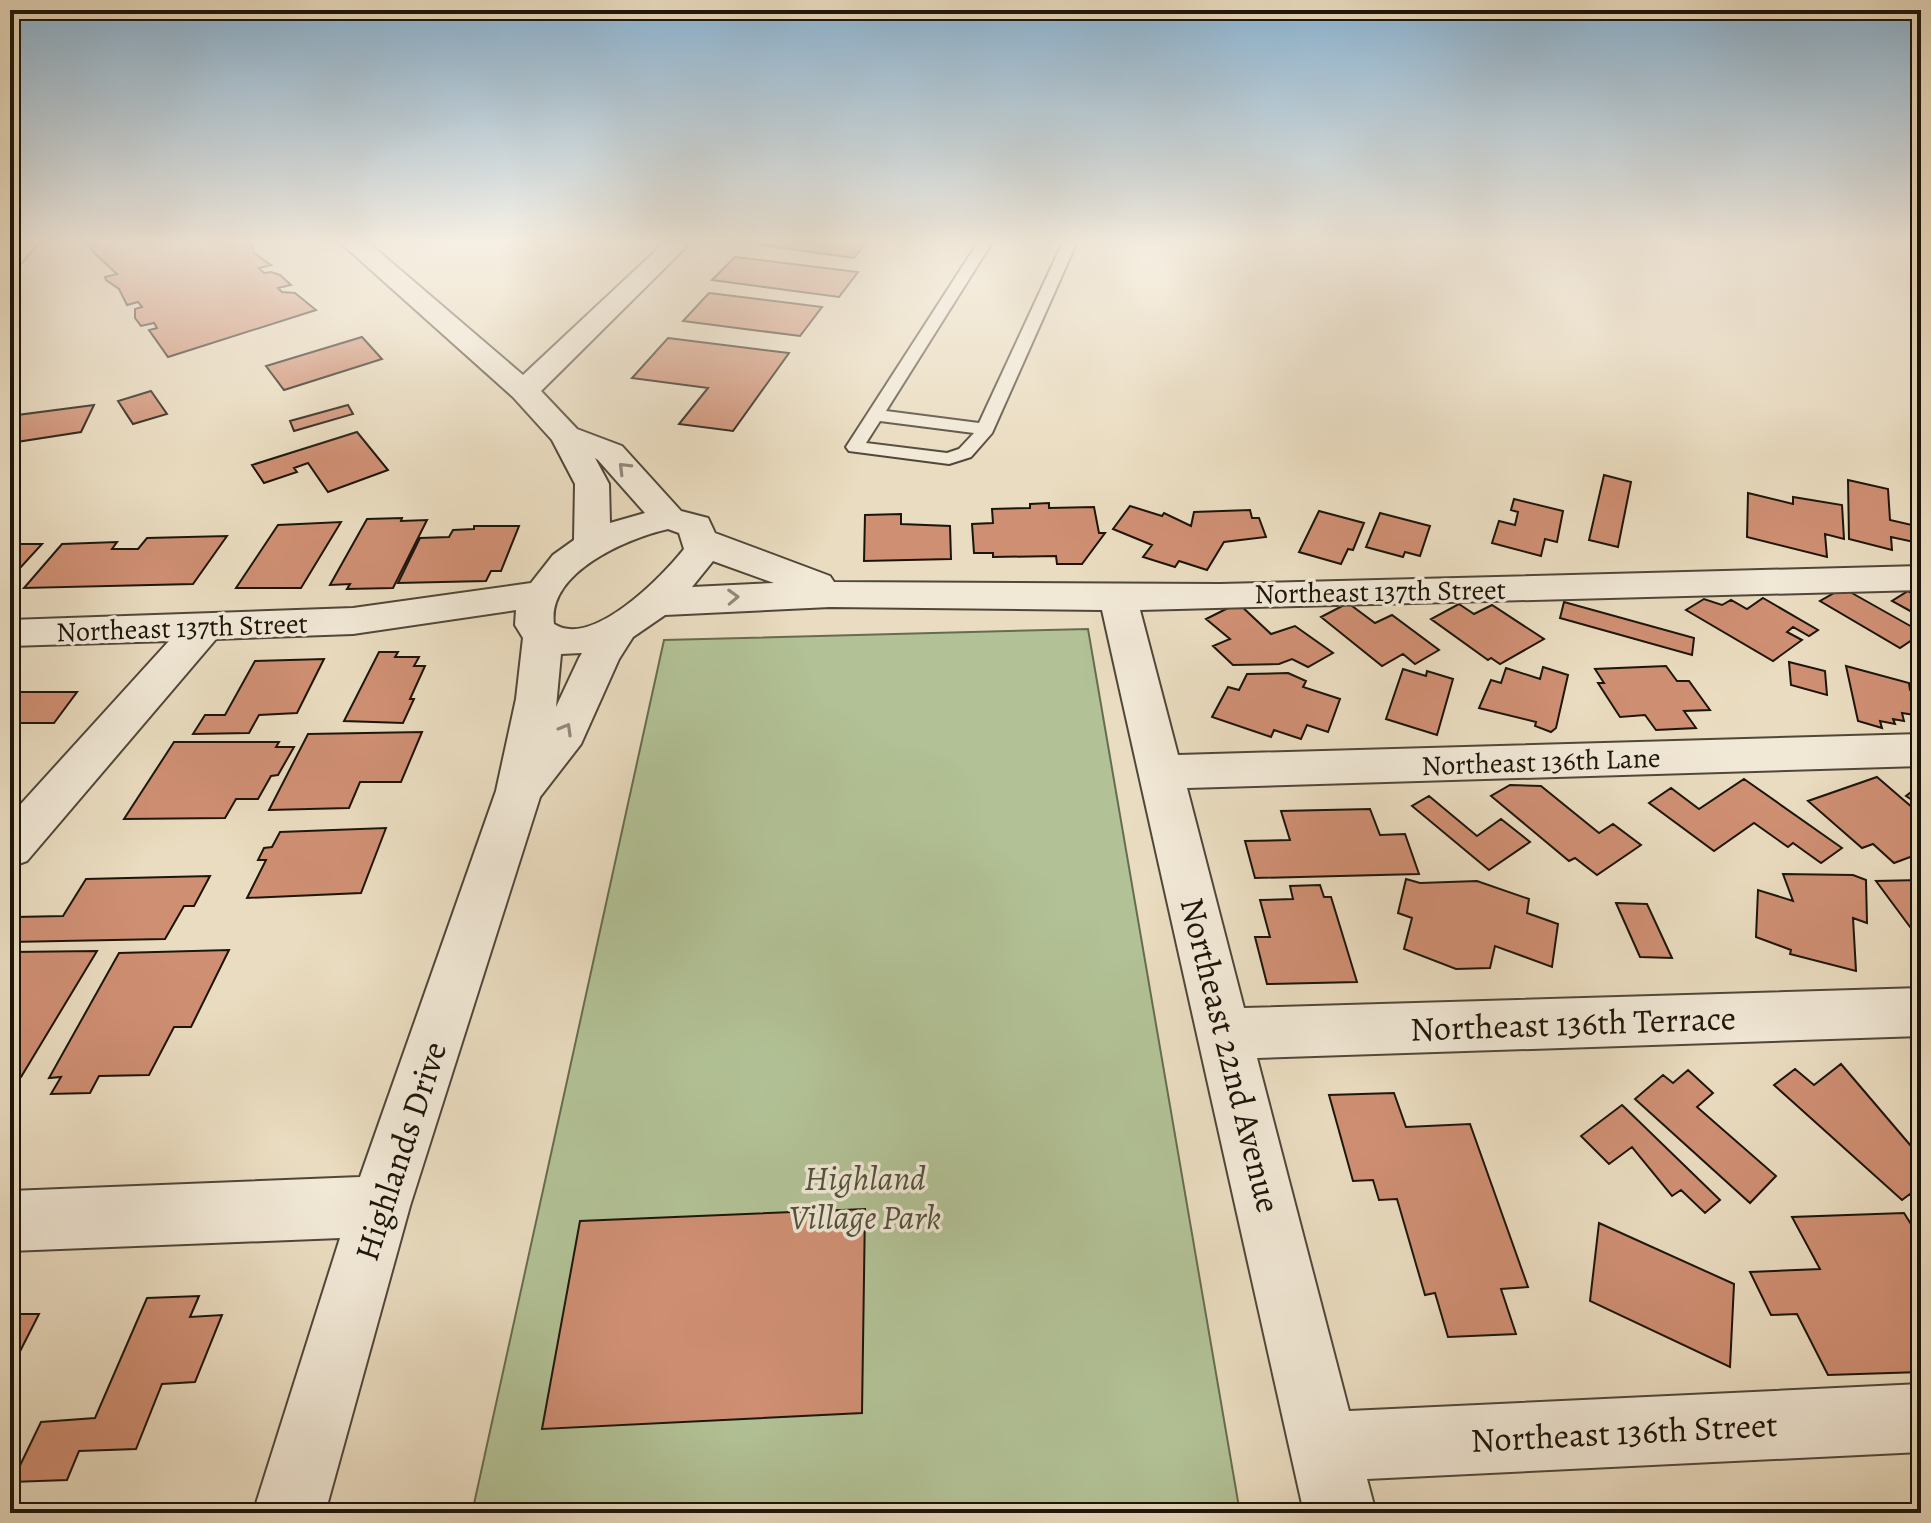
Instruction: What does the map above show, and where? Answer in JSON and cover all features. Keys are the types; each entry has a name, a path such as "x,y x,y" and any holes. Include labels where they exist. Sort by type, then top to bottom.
{"street":[{"path":"437,315 524,391 566,436 592,484 592,544"},
{"path":"524,391 603,315"},
{"path":"566,436 610,453 669,518"},
{"path":"540,619 576,553 629,526 669,518"},
{"name":"Northeast 137th Street","path":"669,518 695,526 700,540 724,552 838,593"},
{"path":"618,629 656,603 686,572 702,550 700,540"},
{"name":"Northeast 137th Street","path":"656,603 700,598 838,593 1118,598 1921,578"},
{"name":"Northeast 22nd Avenue","path":"1118,598 1340,1513"},
{"name":"Northeast 137th Street","path":"10,633 353,621 375,630 540,619 559,641 577,641 618,629"},
{"name":"Highlands Drive","path":"289,1513 380,1206 519,791 537,699 540,619"},
{"path":"10,848 204,627"},
{"name":"Highlands Drive","path":"519,791 566,733 599,658 618,629"},
{"name":"Northeast 136th Lane","path":"1161,772 1921,750"},
{"name":"Northeast 136th Terrace","path":"1226,1034 1921,1012"},
{"path":"10,1221 380,1206"},
{"name":"Northeast 136th Street","path":"1326,1447 1921,1418"}],"lane":[{"path":"939,315 855,447 949,459 965,453 985,429 1037,315"},
{"path":"875,415 985,429"}],"green space":[{"name":"Highland Village Park","path":"1088,629 1240,1513 472,1513 664,640"}],"building":[{"path":"135,315 300,315 168,357 149,330 157,328 154,323 141,326"},
{"path":"689,315 816,315 800,336 683,321"},
{"path":"362,337 382,359 284,390 266,366"},
{"path":"668,338 789,353 733,431 679,424 708,388 632,378"},
{"path":"151,391 167,414 133,424 118,401"},
{"path":"94,405 81,432 10,443 10,416"},
{"path":"348,405 353,414 294,431 290,421"},
{"path":"357,432 388,470 328,492 308,463 294,468 297,472 264,483 252,465"},
{"path":"1604,475 1631,482 1618,547 1589,540"},
{"path":"1848,480 1888,489 1890,520 1912,525 1914,542 1891,537 1892,550 1849,539"},
{"path":"1748,493 1793,504 1793,497 1842,505 1844,539 1825,534 1827,557 1747,537"},
{"path":"1514,499 1563,511 1557,542 1545,539 1541,556 1492,543 1499,521 1515,525 1518,512 1511,510"},
{"path":"1049,503 1049,508 1094,507 1099,533 1105,533 1082,564 1057,564 1056,556 993,557 993,553 974,553 972,524 993,523 992,509 1030,508 1030,504"},
{"path":"1130,506 1162,516 1164,513 1191,526 1194,512 1250,510 1252,518 1259,518 1266,537 1224,542 1207,570 1179,561 1175,567 1143,557 1152,545 1113,529"},
{"path":"1319,511 1364,523 1353,550 1348,549 1341,564 1299,552"},
{"path":"1380,513 1430,526 1420,556 1405,552 1403,557 1366,547"},
{"path":"901,514 901,524 950,526 951,559 864,561 865,515"},
{"path":"402,518 401,521 427,520 393,588 347,589 350,584 330,585 367,519"},
{"path":"341,522 301,588 236,588 278,525"},
{"path":"474,526 519,526 501,571 491,571 486,581 398,583 420,538 449,537 453,530 474,529"},
{"path":"227,536 193,584 24,588 62,544 117,542 112,549 138,549 147,538"},
{"path":"10,544 42,544 10,579"},
{"path":"1843,588 1921,632 1921,646 1912,640 1900,648 1820,601"},
{"path":"1908,591 1921,598 1921,617 1892,601"},
{"path":"1763,598 1818,630 1809,636 1793,627 1787,632 1802,640 1773,661 1686,610 1704,599 1722,605 1731,600 1747,609"},
{"path":"1564,602 1694,638 1692,655 1560,618"},
{"path":"1238,603 1271,634 1295,626 1333,653 1308,667 1292,659 1279,664 1233,665 1213,646 1230,639 1206,619"},
{"path":"1348,603 1375,623 1392,615 1439,650 1415,664 1403,654 1382,666 1321,617"},
{"path":"1459,604 1474,614 1492,605 1544,639 1500,664 1491,658 1488,660 1431,619"},
{"path":"379,652 398,652 395,657 419,657 414,666 425,666 403,723 344,721"},
{"path":"324,659 297,713 259,715 249,733 193,734 205,715 225,715 255,661"},
{"path":"1789,662 1825,671 1827,695 1791,685"},
{"path":"1666,666 1677,681 1689,681 1710,710 1684,711 1696,728 1656,730 1645,715 1620,717 1598,683 1604,683 1595,669"},
{"path":"1846,666 1909,683 1910,690 1921,692 1921,716 1902,713 1904,721 1893,719 1895,724 1880,721 1882,728 1858,721"},
{"path":"1543,667 1568,675 1556,728 1551,732 1535,726 1536,722 1479,708 1491,680 1501,683 1506,668 1540,679"},
{"path":"1403,669 1426,676 1427,671 1453,679 1437,735 1386,719"},
{"path":"1288,673 1306,681 1303,687 1340,699 1328,732 1307,725 1301,739 1274,730 1271,737 1212,717 1228,687 1239,690 1247,674"},
{"path":"10,692 77,692 54,723 10,723"},
{"path":"422,732 401,782 360,782 349,808 269,810 308,734"},
{"path":"174,742 279,742 276,747 294,747 278,775 271,776 258,799 236,799 225,818 124,819"},
{"path":"1877,777 1921,815 1921,853 1894,863 1873,844 1862,848 1808,801"},
{"path":"1744,779 1842,848 1821,863 1793,843 1788,847 1754,823 1714,851 1649,803 1671,788 1699,809"},
{"path":"1510,785 1541,786 1599,833 1613,824 1641,845 1597,875 1575,858 1569,861 1491,796"},
{"path":"1921,786 1921,806 1906,796"},
{"path":"1429,796 1477,836 1501,819 1530,842 1489,870 1412,806"},
{"path":"1370,809 1380,835 1405,834 1419,874 1255,878 1245,841 1290,840 1281,811"},
{"path":"386,828 361,893 247,898 266,860 258,860 264,848 272,847 280,832"},
{"path":"1783,874 1853,875 1866,880 1867,923 1853,918 1856,971 1790,954 1791,950 1756,937 1758,890 1793,901"},
{"path":"210,876 194,906 184,906 165,939 10,942 10,925 15,917 63,916 86,879"},
{"path":"1406,879 1420,883 1477,881 1529,899 1527,913 1558,924 1552,967 1495,946 1490,968 1456,969 1404,949 1412,918 1398,913"},
{"path":"1921,880 1921,939 1919,939 1876,881"},
{"path":"1320,885 1324,897 1331,897 1357,982 1267,984 1255,937 1270,937 1260,900 1293,899 1290,886"},
{"path":"1616,903 1647,904 1672,958 1640,957"},
{"path":"229,950 191,1027 174,1027 149,1075 99,1076 90,1093 51,1094 61,1077 49,1078 119,953"},
{"path":"97,951 21,1077 10,1078 10,952"},
{"path":"1841,1064 1911,1146 1921,1138 1921,1203 1910,1194 1902,1200 1774,1085 1795,1069 1814,1085"},
{"path":"1688,1070 1713,1093 1697,1107 1776,1176 1750,1203 1635,1099 1663,1075 1673,1083"},
{"path":"1394,1093 1406,1127 1470,1124 1528,1287 1501,1289 1516,1334 1448,1337 1435,1293 1425,1295 1397,1199 1379,1200 1373,1180 1353,1181 1329,1095"},
{"path":"1622,1105 1720,1200 1705,1213 1681,1190 1672,1196 1632,1147 1609,1164 1581,1136"},
{"path":"865,1209 862,1413 542,1429 580,1221"},
{"path":"1904,1213 1921,1240 1921,1372 1828,1375 1797,1314 1771,1315 1750,1272 1820,1269 1792,1217"},
{"path":"1599,1223 1734,1284 1730,1367 1590,1301"},
{"path":"199,1296 190,1317 222,1315 195,1382 162,1384 136,1449 79,1451 67,1480 12,1482 41,1422 95,1418 147,1298"},
{"path":"10,1314 39,1314 10,1371"}]}
